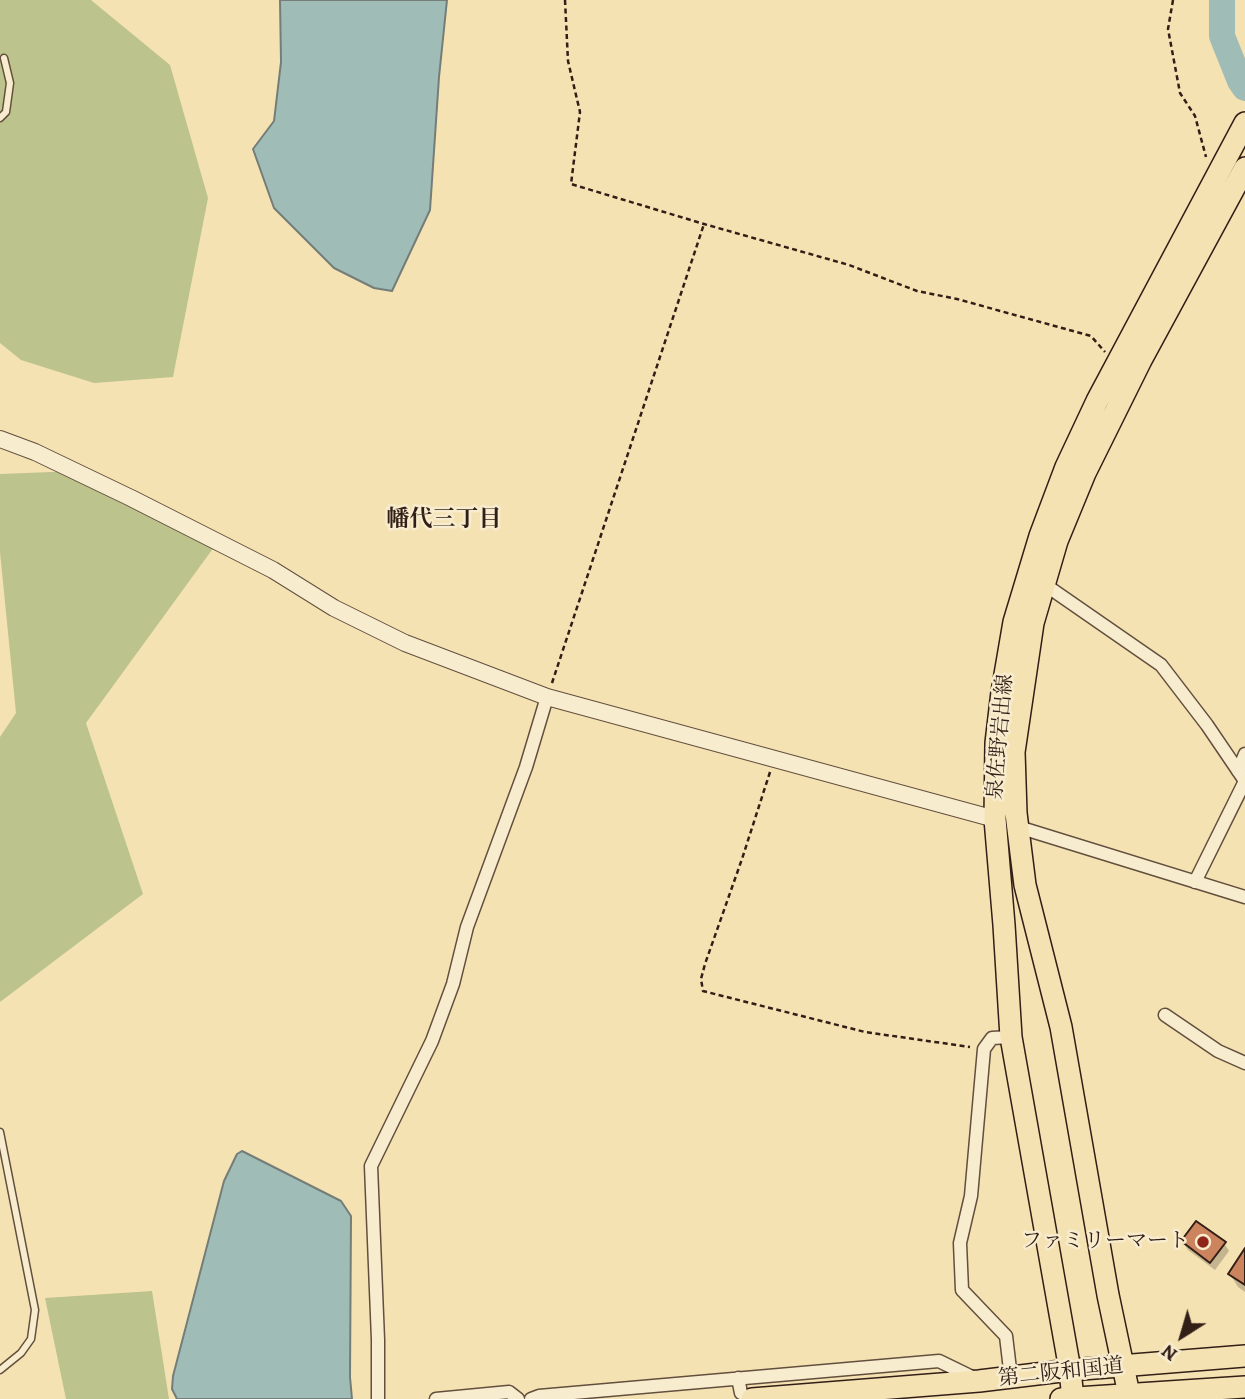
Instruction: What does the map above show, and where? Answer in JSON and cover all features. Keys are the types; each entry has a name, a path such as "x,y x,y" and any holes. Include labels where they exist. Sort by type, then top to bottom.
{"main road":[{"name":"泉佐野岩出線","path":"1130,1396 1108,1295 1061,1027 1025,885 1018,827 1014,752 1033,623 1057,541 1085,473 1231,172 1245,123"},
{"name":"泉佐野岩出線","path":"1069,1399 1070,1370 1011,1037 995,819 996,743 1014,622 1040,536 1066,467 1116,365 1231,172"},
{"name":"第二阪和国道","path":"747,1396 979,1381 1242,1354"},
{"name":"第二阪和国道","path":"1069,1399 1242,1389"}],"street":[{"path":"0,439 35,452 131,498 273,570 334,608 405,643 547,697 995,819 1245,897"},
{"path":"1044,584 1161,665 1245,781 1195,882"},
{"path":"378,1399 371,1166 432,1041 453,984 467,927 526,767 547,697"},
{"path":"1238,771 1245,754"},
{"path":"1165,1015 1218,1051 1245,1063"},
{"path":"1011,1037 992,1038 984,1049 971,1196 960,1244 962,1290 1006,1336 1011,1378"},
{"path":"531,1399 539,1396 939,1361 979,1381"},
{"path":"738,1378 747,1396"},
{"path":"436,1399 509,1392 518,1399"}],"lane":[{"path":"0,118 6,112 10,83 4,58"},
{"path":"0,1132 35,1310 31,1339 21,1353 0,1370"}],"path":[{"path":"565,0 568,61 580,111 571,184 849,265 917,291 957,299 1091,336 1116,365"},
{"path":"1173,0 1168,29 1180,93 1195,116 1202,146 1231,172"},
{"path":"547,697 704,224"},
{"path":"774,759 705,964 701,979 703,992 865,1032 984,1049"}],"green space":[{"path":"0,0 91,0 170,65 208,198 173,377 94,383 21,360 0,343"},
{"path":"77,471 217,543 86,723 143,894 0,1002 0,737 16,713 0,552 0,474"},
{"path":"152,1291 169,1399 66,1399 45,1298"}],"water":[{"path":"280,0 447,0 430,210 392,291 374,288 334,268 274,208 253,149 274,121 281,62"},
{"path":"242,1151 341,1201 351,1216 352,1399 177,1399 172,1389 173,1376 224,1181 237,1154"}],"building":[{"name":"ファミリーマート","path":"1196,1221 1226,1242 1210,1263 1181,1241"},
{"path":"1245,1248 1245,1285 1228,1274"}],"waterway":[{"path":"1222,0 1222,36 1245,88"}],"place":[{"name":"ファミリーマート","path":"1203,1242"}],"district":[{"name":"幡代三丁目","path":"444,520"}]}
